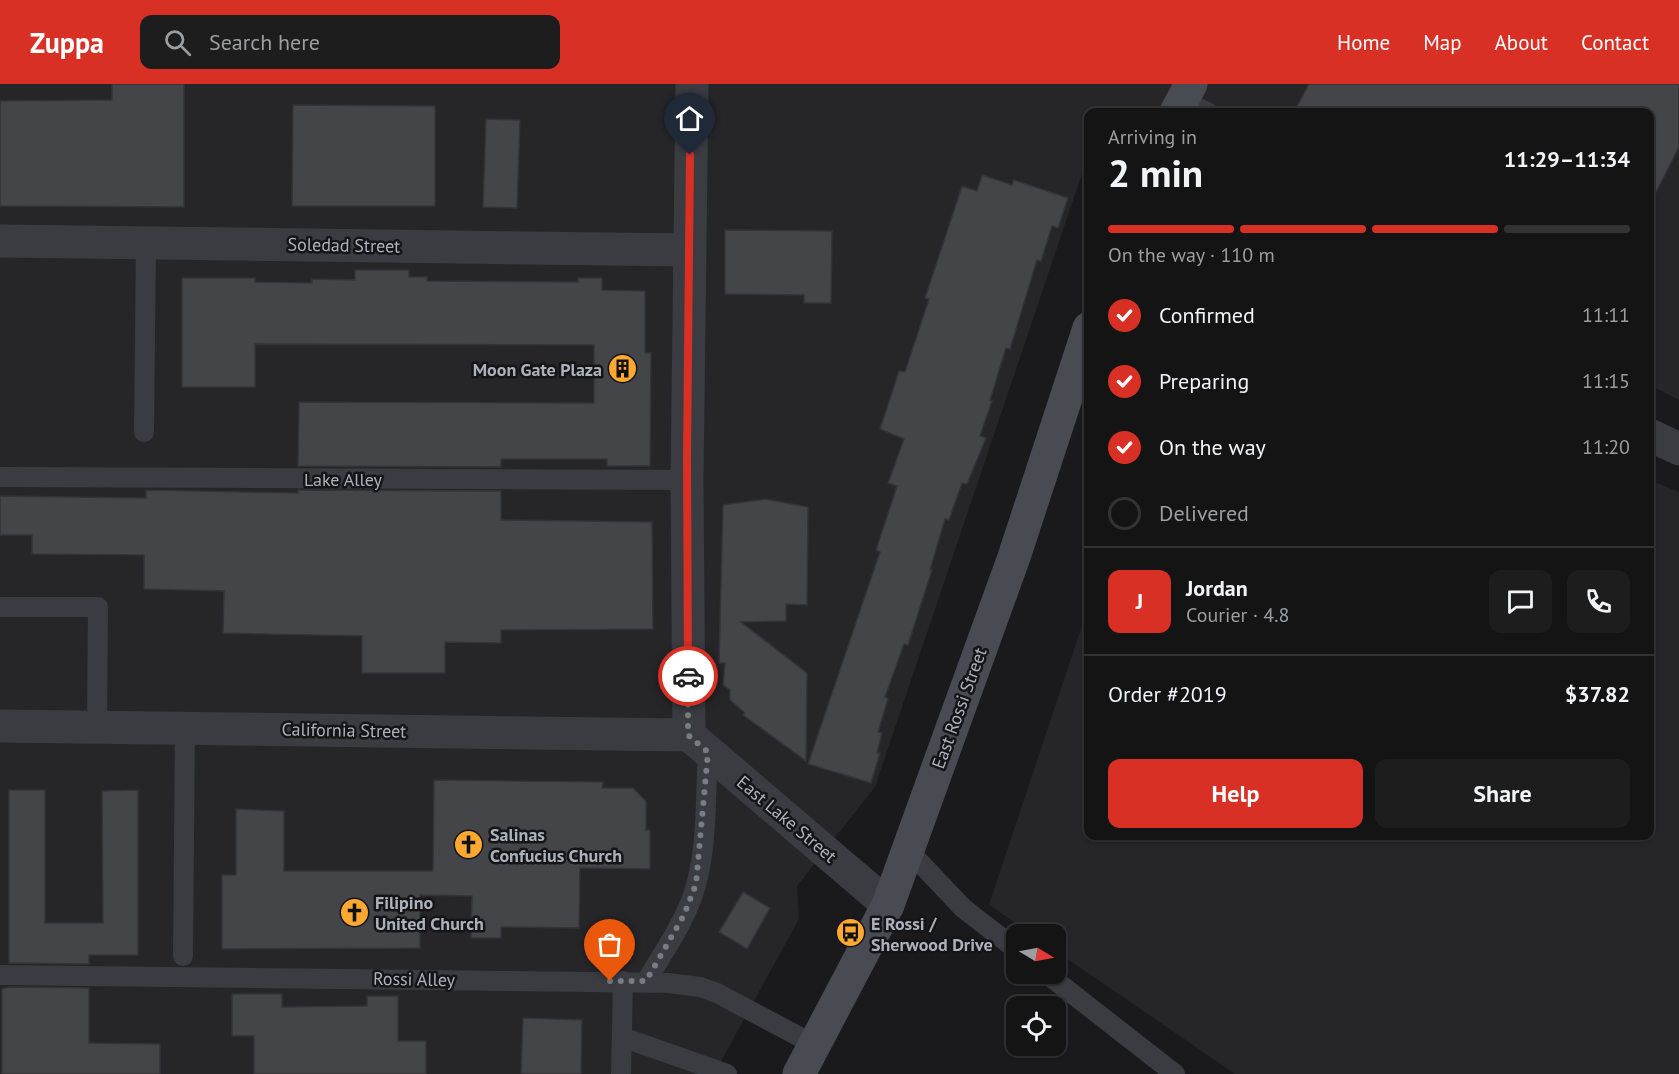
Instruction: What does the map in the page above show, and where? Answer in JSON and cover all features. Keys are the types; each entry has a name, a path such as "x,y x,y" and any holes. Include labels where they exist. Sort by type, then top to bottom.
{"street":[{"path":"692,84 688,250 687,480 698,743"},
{"name":"Soledad Street","path":"0,241 688,250"},
{"name":"East Rossi Street","path":"799,1074 816,1059 888,905 1014,557 1084,343"},
{"path":"1654,437 1679,449"},
{"name":"California Street","path":"0,726 185,727 698,743"},
{"name":"East Lake Street","path":"698,743 888,905"}],"lane":[{"path":"144,432 146,243"},
{"name":"Lake Alley","path":"0,477 687,480"},
{"path":"0,607 98,607 97,726"},
{"path":"183,956 185,727"},
{"path":"646,981 684,915 696,884 698,743"},
{"path":"908,850 963,908 1006,941"},
{"name":"Rossi Alley","path":"0,975 646,981 700,987 717,993 816,1059"},
{"path":"621,1074 623,981"},
{"path":"1060,984 1176,1074"},
{"path":"622,1037 727,1074"}],"shaded area":[{"path":"0,84 1679,84 1679,400 1654,387 1654,108 1084,108 1084,168 875,787 797,886 799,919 714,1074 0,1074"},
{"path":"1654,482 1679,492 1679,1074 1235,1074 1066,958 1066,924 1017,924 989,905 1084,620 1084,840 1654,840"}],"building":[{"path":"112,84 184,84 184,207 0,206 0,101 112,100"},
{"path":"1309,84 1679,84 1679,147 1654,196 1654,108 1296,108"},
{"path":"293,105 435,106 435,206 292,206"},
{"path":"486,119 520,120 517,208 483,207"},
{"path":"982,175 1012,185 1014,180 1068,198 1058,228 1052,226 1041,261 1037,260 1010,349 1006,348 990,400 992,401 980,436 986,438 967,484 962,483 949,520 945,519 930,570 932,570 908,645 904,644 885,697 888,699 878,732 882,733 877,753 880,753 871,783 808,764 880,552 876,550 897,486 888,483 904,439 880,429 899,371 905,372 929,299 925,298 962,186 977,191"},
{"path":"725,230 832,231 831,303 804,303 804,295 725,294"},
{"name":"Moon Gate Plaza","path":"355,270 409,270 409,277 427,277 427,281 578,282 578,278 602,278 602,290 645,291 645,353 651,353 650,466 607,466 607,459 501,459 501,467 298,466 299,402 594,403 594,345 255,344 255,387 182,387 182,278 255,278 255,282 312,283 312,279 355,280"},
{"path":"146,490 298,493 298,490 501,491 501,520 652,522 653,629 501,630 501,643 445,642 445,673 362,673 362,636 223,633 224,591 144,589 144,555 32,554 32,535 0,535 0,496 146,498"},
{"path":"765,499 808,507 807,605 786,604 786,621 741,622 807,673 806,761 743,715 745,713 730,700 730,690 723,685 725,663 719,663 723,505"},
{"path":"434,780 603,782 602,788 633,788 646,801 646,830 650,830 650,869 580,868 579,928 501,927 501,938 471,938 472,896 420,895 420,948 222,949 222,875 236,875 236,809 284,811 284,871 433,871"},
{"path":"9,790 45,790 45,923 103,923 102,791 138,790 138,955 89,955 89,964 9,963"},
{"path":"743,892 770,908 747,949 719,932"},
{"path":"9,987 89,988 89,1043 160,1044 160,1074 2,1074 2,989"},
{"path":"232,994 282,994 282,1007 367,1006 367,996 398,996 398,1041 426,1041 426,1074 254,1074 254,1036 232,1036"},
{"path":"523,1018 582,1020 581,1074 521,1074"}],"way so far":[{"path":"610,981 646,981 684,915 696,884 702,846 708,752 688,735 688,676"}],"place":[{"name":"Moon Gate Plaza","path":"623,369"},
{"name":"Salinas Confucius Church","path":"469,844"},
{"name":"Filipino United Church","path":"354,912"},
{"name":"E Rossi / Sherwood Drive","path":"850,933"}],"route":[{"path":"688,676 687,457 690,155"}]}
